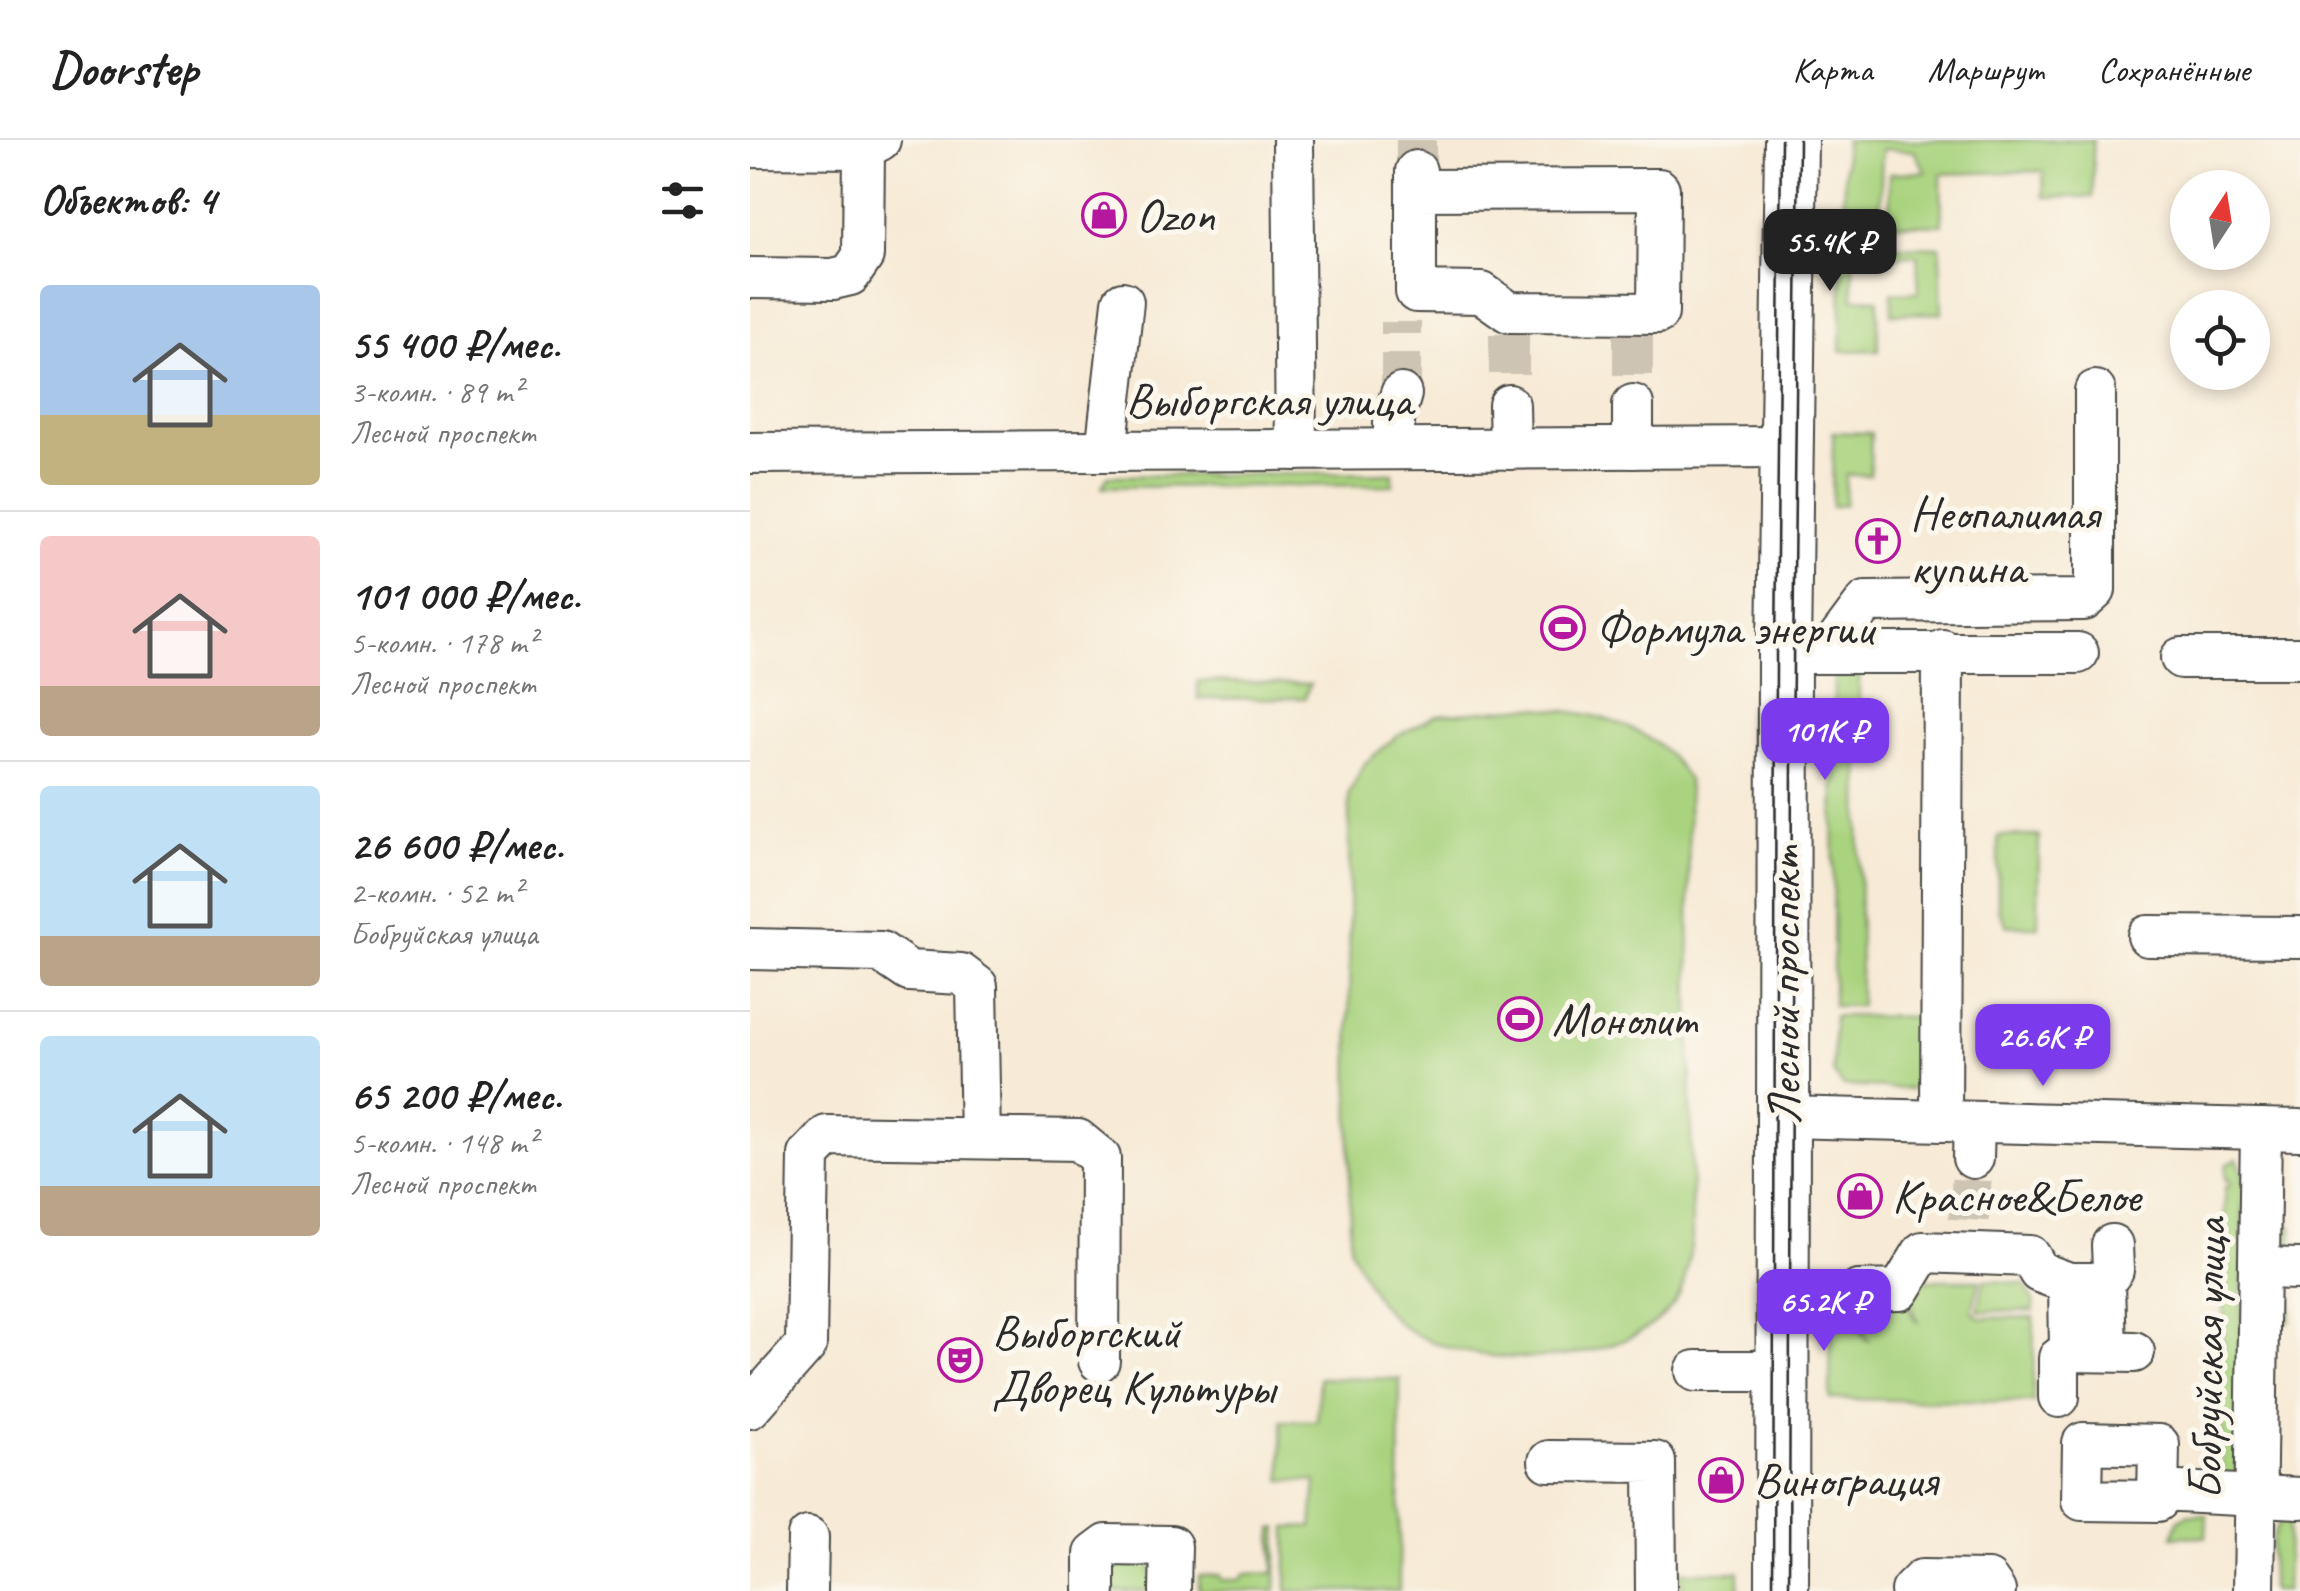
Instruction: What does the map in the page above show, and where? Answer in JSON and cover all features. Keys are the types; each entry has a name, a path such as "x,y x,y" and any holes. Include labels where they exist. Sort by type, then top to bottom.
{"main road":[{"name":"Лесной проспект","path":"1782,1591 1784,1118 1806,652 1788,447 1791,140"}],"street":[{"path":"1293,140 1296,450"},
{"path":"750,147 872,144 863,256 850,275 833,279 750,278"},
{"path":"1416,181 1659,190 1658,313 1633,324 1509,323 1482,292 1408,307 1416,181"},
{"path":"1106,451 1123,302"},
{"path":"1806,652 1866,602 2084,600 2094,590 2095,391"},
{"path":"1394,449 1394,418 1400,394"},
{"path":"1510,405 1510,448"},
{"path":"1633,405 1633,448"},
{"name":"Выборгская улица","path":"750,453 1788,447"},
{"path":"1943,650 1963,1134"},
{"path":"1806,652 2078,653"},
{"path":"2181,658 2300,658"},
{"path":"2148,936 2300,938"},
{"path":"750,948 881,952 909,971 961,974 977,986 980,1138"},
{"name":"Бобруйская улица","path":"1784,1118 1963,1134 2281,1130 2259,1268 2254,1591"},
{"path":"750,1408 806,1345 809,1155 827,1136 1078,1140 1100,1158 1099,1362"},
{"path":"1858,1291 1900,1290 1923,1252 1969,1236 2030,1256 2038,1272 2095,1270 2103,1351 2060,1358 2059,1397"},
{"path":"2259,1268 2300,1269"},
{"path":"1696,1371 1783,1371"},
{"path":"1549,1461 1655,1462 1656,1591"},
{"path":"2158,1491 2300,1498"},
{"path":"807,1591 808,1537"},
{"path":"1095,1591 1095,1554 1107,1545 1170,1546 1170,1591"},
{"path":"1911,1591 1922,1580 1988,1581 1995,1591"}],"green space":[{"path":"1845,140 2093,140 2093,197 2044,197 2043,171 1941,174 1942,225 1889,224 1890,173 1926,172 1914,151 1882,149 1880,224 1843,224"},
{"path":"1842,246 1877,246 1877,254 1853,255 1853,298 1878,299 1878,350 1841,351"},
{"path":"1892,246 1940,247 1942,313 1892,314 1892,293 1919,292 1917,255 1892,256"},
{"path":"1833,432 1871,433 1870,475 1846,475 1845,504 1832,507"},
{"path":"1393,473 1393,485 1102,487 1108,476"},
{"path":"1834,663 1859,663 1860,1006 1833,1006"},
{"path":"1198,681 1310,684 1305,698 1198,699"},
{"name":"Монолит","path":"1529,707 1579,713 1627,727 1661,747 1688,780 1692,1241 1679,1294 1653,1324 1622,1341 1584,1352 1502,1357 1428,1340 1400,1324 1371,1289 1350,1248 1349,793 1365,763 1396,737 1437,715"},
{"path":"1998,836 2039,836 2038,926 2007,926 1998,908"},
{"path":"1834,1016 1931,1017 1932,1090 1843,1086 1833,1073"},
{"path":"2237,1158 2243,1173 2240,1489 2221,1489 2225,1187 2230,1186 2230,1180 2225,1180 2226,1165"},
{"path":"2274,1207 2287,1207 2292,1252 2273,1252"},
{"path":"1924,1280 1980,1280 1972,1311 1979,1318 2034,1317 2033,1402 1830,1399 1831,1298 1839,1298 1869,1340 1845,1298 1902,1297 1919,1322 1907,1297"},
{"path":"1984,1280 2025,1284 2034,1311 1978,1311"},
{"path":"2273,1282 2292,1283 2290,1322 2273,1322"},
{"path":"1319,1378 1400,1379 1399,1591 1287,1591 1287,1528 1312,1527 1316,1481 1282,1480 1282,1421 1317,1421"},
{"path":"2188,1514 2207,1515 2206,1537 2173,1536 2178,1520"},
{"path":"2289,1514 2286,1591 2271,1591 2273,1538"},
{"path":"1278,1528 1276,1591 1199,1591 1199,1576 1241,1580 1244,1574 1274,1573 1273,1529"},
{"path":"1149,1559 1157,1591 1105,1591 1110,1563"},
{"path":"1681,1572 1739,1572 1739,1591 1681,1591"}],"tunnel":[{"path":"1416,140 1416,171"},
{"path":"1401,322 1401,394"},
{"path":"1509,334 1509,405"},
{"path":"1633,335 1633,405"},
{"path":"1969,1220 1973,1158"}],"tram line":[{"path":"1773,1591 1781,140"},
{"path":"1789,1591 1799,140"}],"place":[{"name":"Ozon","path":"1104,215"},
{"name":"Неопалимая купина","path":"1878,541"},
{"name":"Формула энергии","path":"1563,628"},
{"name":"Монолит","path":"1520,1019"},
{"name":"Красное&Белое","path":"1860,1196"},
{"name":"Выборгский Дворец Культуры","path":"960,1360"},
{"name":"Винограция","path":"1721,1480"}]}
